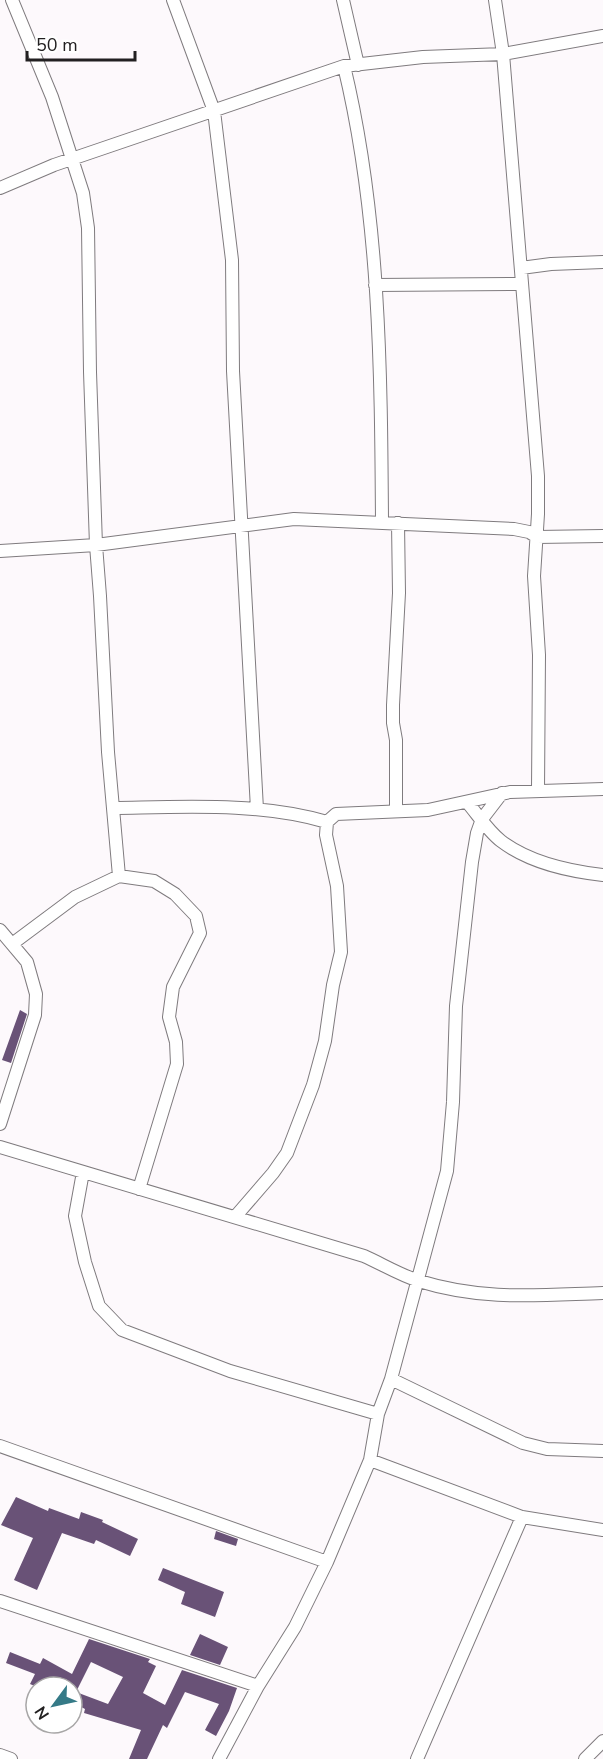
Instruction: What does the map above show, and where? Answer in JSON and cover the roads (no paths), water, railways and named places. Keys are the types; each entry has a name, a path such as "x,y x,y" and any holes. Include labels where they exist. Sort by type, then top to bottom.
{"street":[{"path":"0,3 10,0 52,97 83,193 88,228 96,545 119,876"},
{"path":"174,0 214,111 232,260 233,371 240,525 257,809"},
{"path":"343,0 358,65"},
{"path":"495,0 503,54 538,476 534,576 539,655 538,790"},
{"path":"0,188 54,165 344,66 423,57 503,54 603,36"},
{"path":"344,66 356,114 368,201 381,367 382,522"},
{"path":"521,268 551,264 603,262"},
{"path":"375,285 522,284"},
{"path":"0,551 96,545 294,519 513,530 529,532 537,537 603,536"},
{"path":"396,811 396,740 393,705 399,593 398,523"},
{"path":"235,1217 287,1153 313,1085 325,1041 333,985 341,952 337,886 326,835 327,822 336,814 428,810 502,793 603,789"},
{"path":"219,1759 258,1686 295,1627 327,1562 370,1460 378,1414 391,1378 447,1171 453,1102 456,1006 472,862 482,819 502,793"},
{"path":"467,802 500,840 523,856 544,863 603,875"},
{"path":"113,808 257,809 298,813 327,822"},
{"path":"12,944 75,897 119,876 154,881 175,894 196,916 200,933 173,987 169,1017 176,1042 177,1064 139,1189"},
{"path":"0,930 27,962 36,994 35,1015 0,1124"},
{"path":"0,1147 364,1256 417,1280 462,1292 526,1297 603,1293"},
{"path":"83,1172 75,1216 85,1262 99,1306 122,1330 230,1371 378,1414"},
{"path":"391,1378 524,1443 547,1449 603,1451"},
{"path":"0,1446 327,1562"},
{"path":"370,1460 522,1517 603,1530"},
{"path":"417,1759 522,1517"},
{"path":"0,1601 258,1686"},
{"path":"585,1759 603,1740"},
{"path":"0,1755 11,1759"}]}
